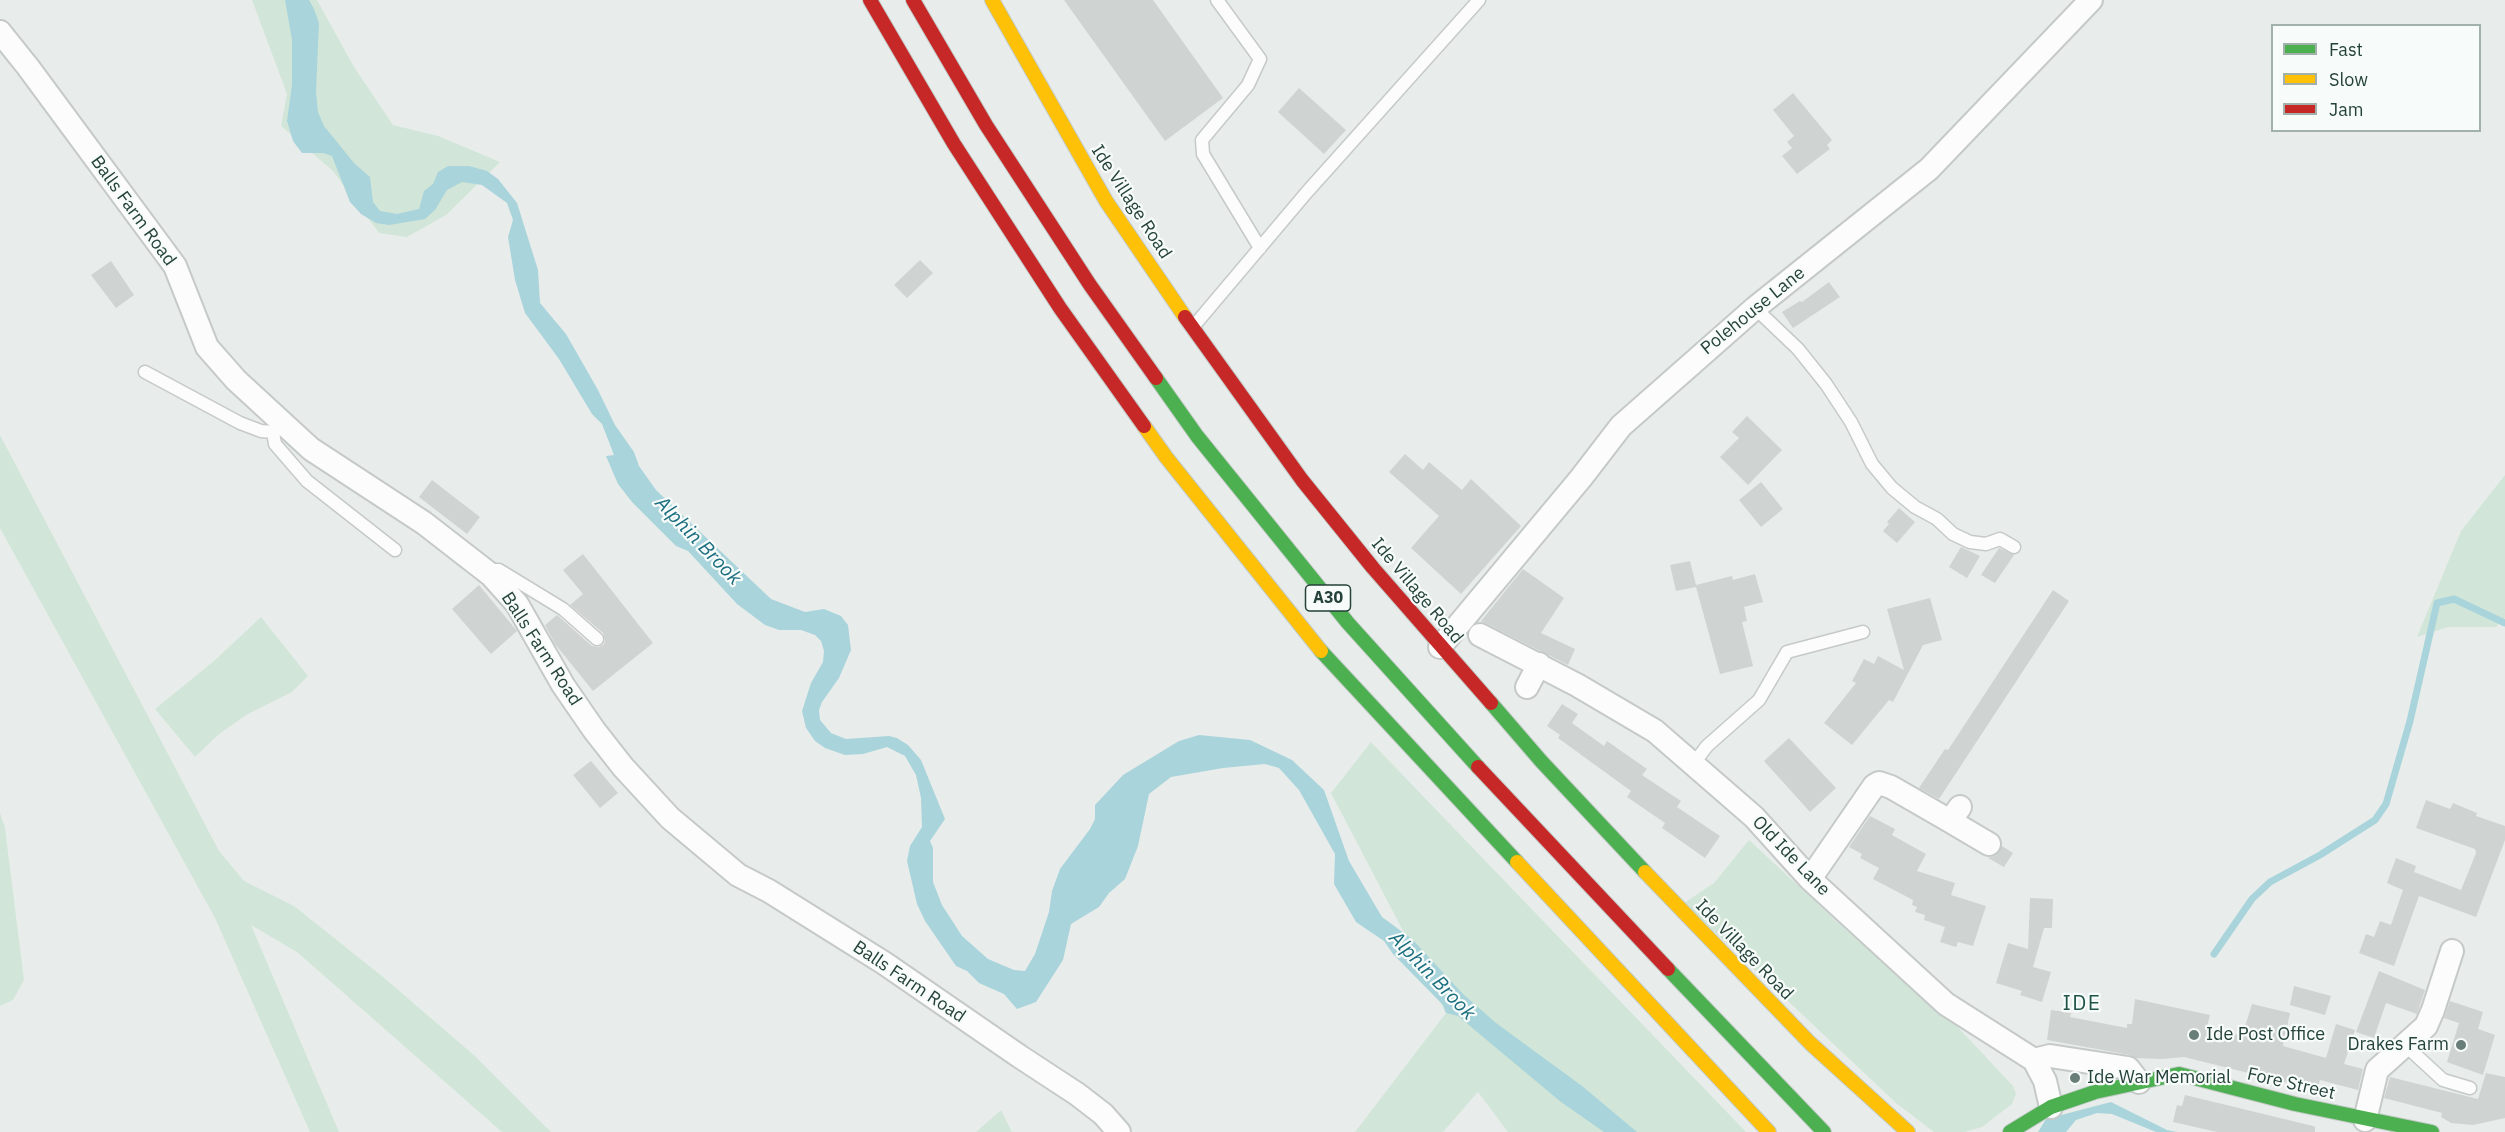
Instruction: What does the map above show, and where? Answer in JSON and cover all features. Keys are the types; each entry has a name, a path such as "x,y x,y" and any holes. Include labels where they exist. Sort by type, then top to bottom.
{"main road":[{"name":"A30","path":"870,0 954,144 1060,308 1166,457 1317,647 1769,1132"},
{"name":"A30","path":"913,0 986,126 1090,285 1197,436 1356,632 1512,805 1824,1132"},
{"name":"Ide Village Road","path":"992,0 1106,201 1192,328 1302,480 1440,646 1541,761 1809,1044 1908,1132"},
{"name":"Fore Street","path":"2010,1132 2051,1107 2095,1092 2179,1074 2366,1120 2432,1132"}],"street":[{"name":"Polehouse Lane","path":"1440,646 1581,478 1621,426 1755,308 1929,169 2091,0"},
{"name":"Balls Farm Road","path":"0,32 175,267 207,347 278,428 424,523 491,575 517,604 563,685 623,767 670,818 738,875 769,891 884,963 1077,1094 1103,1114 1119,1132"},
{"name":"Old Ide Lane","path":"1480,635 1539,664 1655,731 1754,817 1810,879 1946,1004 2034,1060"},
{"path":"1527,687 1539,664"},
{"path":"1810,879 1874,786 1879,783 1955,814 1989,844"},
{"path":"2366,1120 2378,1070 2426,1026 2452,951"},
{"path":"2051,1107 2045,1081 2034,1060 2050,1056 2127,1068 2139,1082"}],"lane":[{"path":"1217,0 1260,59 1248,85 1202,140 1203,154 1260,248"},
{"path":"1192,328 1307,192 1479,0"},
{"path":"1755,308 1782,332 1826,384 1851,422 1872,464 1892,488 1915,507 1937,519 1953,534 1970,543 1986,544 2000,539 2014,547"},
{"path":"145,372 240,423 261,431 278,428 275,444 308,481 395,549"},
{"path":"482,569 499,570 563,609 597,639"},
{"path":"1694,763 1707,746 1759,700 1787,652 1863,632"},
{"path":"2405,1045 2442,1080 2470,1088"}],"green space":[{"path":"252,0 317,0 354,67 393,125 438,136 500,162 446,215 407,237 379,233 333,171 281,126 287,94"},
{"path":"0,435 219,851 244,881 294,906 383,977 475,1056 551,1132 502,1132 297,952 251,925 339,1132 310,1132 215,918 0,528"},
{"path":"2505,475 2505,618 2496,627 2448,627 2417,637 2461,531"},
{"path":"261,617 308,676 292,692 246,715 218,735 195,757 155,709 214,661"},
{"path":"1371,742 1746,1132 1508,1132 1478,1092 1443,1132 1355,1132 1446,1013 1331,793"},
{"path":"0,813 5,828 24,980 13,1000 0,1006"},
{"path":"1749,840 1847,931 1954,1023 2013,1086 2016,1094 2012,1104 1982,1127 1965,1132 1934,1132 1896,1103 1684,903 1714,883"},
{"path":"1001,1110 1012,1132 976,1132"}],"water":[{"name":"Alphin Brook","path":"285,0 309,0 314,9 319,23 316,92 318,112 324,126 354,163 370,177 373,202 380,211 397,214 419,209 424,191 433,184 438,172 448,166 469,166 487,171 498,179 517,203 538,270 540,303 566,334 615,425 656,490 771,599 805,612 824,609 841,616 848,625 851,650 839,678 822,702 819,710 820,720 831,733 846,739 889,736 897,738 908,745 921,760 945,819 930,841 933,848 933,882 942,905 962,936 988,959 1014,970 1025,971 1035,954 1060,869 1090,829 1095,819 1095,805 1123,775 1179,741 1199,735 1250,740 1292,760 1324,790 1349,861 1382,917 1412,939 1463,994 1496,1023 1582,1086 1637,1132 1604,1132 1561,1102 1458,1016 1446,1013 1443,1005 1393,954 1384,941 1356,922 1334,884 1335,854 1299,790 1279,768 1265,764 1171,777 1149,794 1138,846 1125,879 1109,893 1099,907 1071,924 1063,960 1036,1002 1017,1009 1004,994 979,983 967,971 956,966 925,921 917,904 907,861 910,846 922,827 921,798 916,775 905,756 887,747 863,754 845,755 825,748 815,741 806,728 802,711 811,683 823,662 824,651 821,641 815,635 801,630 779,630 765,625 737,604 688,551 676,546 632,502 618,484 606,456 614,455 602,424 592,414 559,359 525,313 515,280 508,237 513,220 507,203 482,185 462,182 447,190 435,210 425,219 389,225 376,223 361,214 350,202 332,156 323,153 302,153 293,141 287,121 292,85 292,40"},
{"path":"2111,1102 2167,1130 2177,1132 2156,1132 2112,1114 2097,1113 2076,1120 2066,1132 2038,1132 2046,1119"}],"building":[{"path":"1064,0 1153,0 1223,98 1165,141"},
{"path":"1299,88 1346,130 1324,154 1278,112"},
{"path":"1793,93 1832,140 1827,145 1830,149 1797,174 1782,156 1792,148 1787,142 1794,136 1773,110"},
{"path":"920,260 933,273 907,298 894,285"},
{"path":"111,261 134,295 116,308 91,275"},
{"path":"1829,282 1840,297 1793,328 1782,312 1802,302"},
{"path":"1747,416 1782,450 1748,485 1720,457 1739,438 1732,432"},
{"path":"1405,454 1423,470 1429,462 1462,490 1471,479 1521,526 1461,594 1411,548 1439,516 1389,472"},
{"path":"432,480 480,517 467,534 419,497"},
{"path":"1761,482 1783,509 1761,527 1739,500"},
{"path":"1899,508 1915,522 1897,543 1883,531 1889,524 1887,522"},
{"path":"1961,547 1980,556 1967,578 1949,567"},
{"path":"1999,548 2014,555 1995,583 1981,575"},
{"path":"583,554 653,643 593,691 555,644 545,625 557,615 592,646 599,647 604,644 603,633 570,605 583,594 563,570"},
{"path":"1690,561 1696,585 1732,576 1733,580 1755,574 1763,602 1744,607 1747,621 1742,622 1753,666 1720,674 1696,587 1676,591 1670,565"},
{"path":"1523,569 1564,598 1541,633 1575,649 1568,665 1481,621"},
{"path":"479,585 517,631 491,654 452,609"},
{"path":"2053,590 2069,601 1939,799 1919,788 1945,749 1948,750"},
{"path":"1930,598 1942,640 1923,645 1893,702 1889,700 1852,745 1824,723 1856,683 1852,681 1864,659 1874,664 1878,656 1904,670 1887,609"},
{"path":"1562,704 1578,714 1572,723 1604,746 1607,741 1647,769 1642,775 1681,801 1677,807 1720,836 1705,858 1662,828 1665,823 1627,797 1631,791 1558,738 1560,735 1547,726"},
{"path":"1789,738 1836,788 1810,812 1764,761"},
{"path":"591,761 618,793 600,808 573,775"},
{"path":"2426,800 2450,809 2453,803 2477,813 2476,816 2505,826 2505,840 2476,917 2419,896 2394,966 2359,953 2366,934 2374,937 2380,921 2391,925 2403,890 2387,883 2396,858 2416,866 2414,872 2461,890 2476,853 2475,849 2416,828"},
{"path":"1870,816 1895,829 1892,835 1926,854 1917,871 1955,883 1951,895 1986,906 1973,946 1958,942 1956,947 1940,942 1945,927 1924,920 1925,915 1915,912 1917,907 1912,905 1913,900 1873,879 1879,868 1860,858 1862,854 1849,847"},
{"path":"2002,846 2013,853 2004,867 1988,858 1996,855"},
{"path":"2030,898 2053,899 2052,928 2044,928 2033,967 2051,972 2042,1002 2020,995 2022,991 1996,983 2008,943 2028,949"},
{"path":"2379,971 2425,990 2417,1014 2386,1003 2374,1038 2356,1032"},
{"path":"2294,986 2331,996 2325,1015 2290,1005"},
{"path":"2135,999 2210,1015 2207,1027 2242,1036 2252,1004 2290,1013 2283,1046 2326,1058 2336,1024 2355,1030 2344,1064 2363,1069 2358,1090 2320,1080 2317,1090 2184,1057 2135,1058 2130,1055 2047,1040 2051,1010 2071,1013 2070,1017 2127,1028 2127,1024 2132,1024"},
{"path":"2450,1001 2483,1012 2478,1029 2495,1035 2483,1075 2447,1062 2459,1023 2444,1018"},
{"path":"2486,1073 2505,1077 2505,1118 2473,1125 2451,1123 2441,1117 2442,1113 2384,1098 2390,1077 2478,1099"},
{"path":"2185,1095 2313,1126 2315,1132 2217,1132 2173,1122 2177,1105 2182,1106"}],"waterway":[{"path":"2214,954 2252,899 2270,882 2320,855 2375,820 2386,804 2410,721 2437,603 2454,599 2505,623"}],"traffic: fast":[{"path":"1156,378 1197,436 1348,623 1478,767"},
{"path":"1321,651 1517,862"},
{"path":"1491,703 1541,761 1645,872"},
{"path":"1668,969 1824,1132"},
{"path":"2010,1132 2051,1107 2095,1092 2179,1074 2295,1104 2432,1132"}],"traffic: slow":[{"path":"992,0 1106,201 1185,317"},
{"path":"1144,426 1166,457 1321,651"},
{"path":"1517,862 1769,1132"},
{"path":"1645,872 1810,1043 1908,1132"}],"traffic: jam":[{"path":"870,0 954,144 1060,308 1144,426"},
{"path":"913,0 986,125 1090,285 1156,378"},
{"path":"1185,317 1302,480 1373,568 1491,703"},
{"path":"1478,767 1668,969"}],"place":[{"name":"Ide Post Office","path":"2194,1035"},
{"name":"Drakes Farm","path":"2461,1045"},
{"name":"Ide War Memorial","path":"2075,1078"}],"district":[{"name":"IDE","path":"2082,1004"}]}
